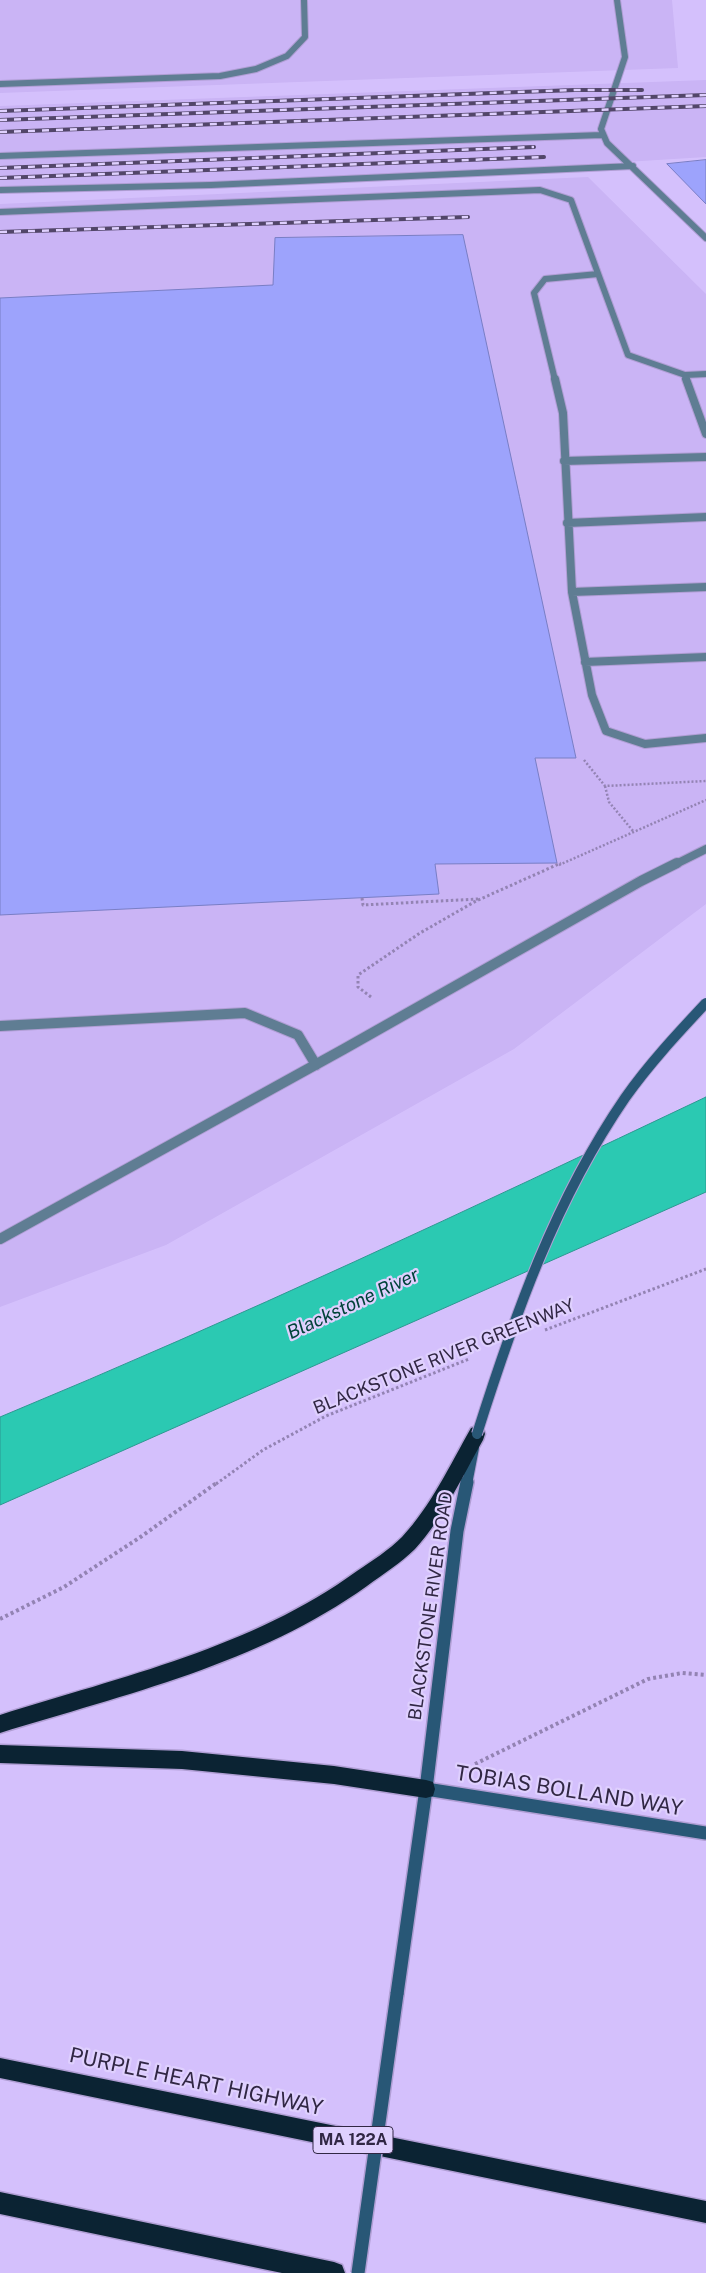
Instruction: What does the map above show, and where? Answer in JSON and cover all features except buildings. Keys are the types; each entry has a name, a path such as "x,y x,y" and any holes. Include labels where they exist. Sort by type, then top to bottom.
{"highway":[{"path":"0,1724 222,1655 294,1622 349,1589 408,1543 444,1493 477,1434"},
{"path":"0,1754 182,1760 334,1775 426,1789"},
{"name":"PURPLE HEART HIGHWAY","path":"0,2068 706,2212"},
{"path":"0,2203 334,2273"}],"main road":[{"name":"BLACKSTONE RIVER ROAD","path":"358,2273 426,1789 457,1531 477,1434 503,1348 536,1261 576,1177 616,1111 650,1065 706,1003"},
{"name":"TOBIAS BOLLAND WAY","path":"426,1789 706,1833"}],"lane":[{"path":"0,84 220,76 256,70 287,56 305,37 304,0"},
{"path":"617,0 625,57 602,129 602,135 607,143 706,238"},
{"path":"0,156 602,135"},
{"path":"0,190 211,185 633,166"},
{"path":"0,212 540,190 571,200 628,355 685,375 706,374"},
{"path":"598,274 544,279 534,293 563,413 572,592 592,695 606,731 645,744 706,738"},
{"path":"685,375 706,434"},
{"path":"564,461 706,456"},
{"path":"567,522 706,518"},
{"path":"572,592 706,587"},
{"path":"585,662 706,657"},
{"path":"0,1239 316,1065 641,881 706,849"},
{"path":"0,1026 245,1013 298,1035 316,1065"}],"path":[{"path":"584,760 605,786 609,802 633,831"},
{"path":"605,786 706,781"},
{"path":"398,1018 358,987 358,975 420,933 481,899 706,800"},
{"path":"362,898 363,906 481,899"},
{"name":"BLACKSTONE RIVER GREENWAY","path":"540,1332 706,1269"},
{"name":"BLACKSTONE RIVER GREENWAY","path":"0,1619 64,1587 139,1538 263,1450 326,1416 477,1356"},
{"path":"426,1789 648,1679 682,1673 706,1675"}],"shaded area":[{"path":"0,0 672,0 678,68 0,93"},
{"path":"706,80 706,157 529,168 0,190 0,106"},
{"path":"588,177 706,294 706,904 514,1049 166,1245 0,1307 0,204"}],"water":[{"name":"Blackstone River","path":"706,1097 706,1192 0,1505 0,1417 267,1302"}],"railway":[{"path":"0,111 575,90 642,90"},
{"path":"0,120 706,95"},
{"path":"0,132 706,106"},
{"path":"0,168 534,147"},
{"path":"0,178 544,157"},
{"path":"0,232 468,217"}]}
